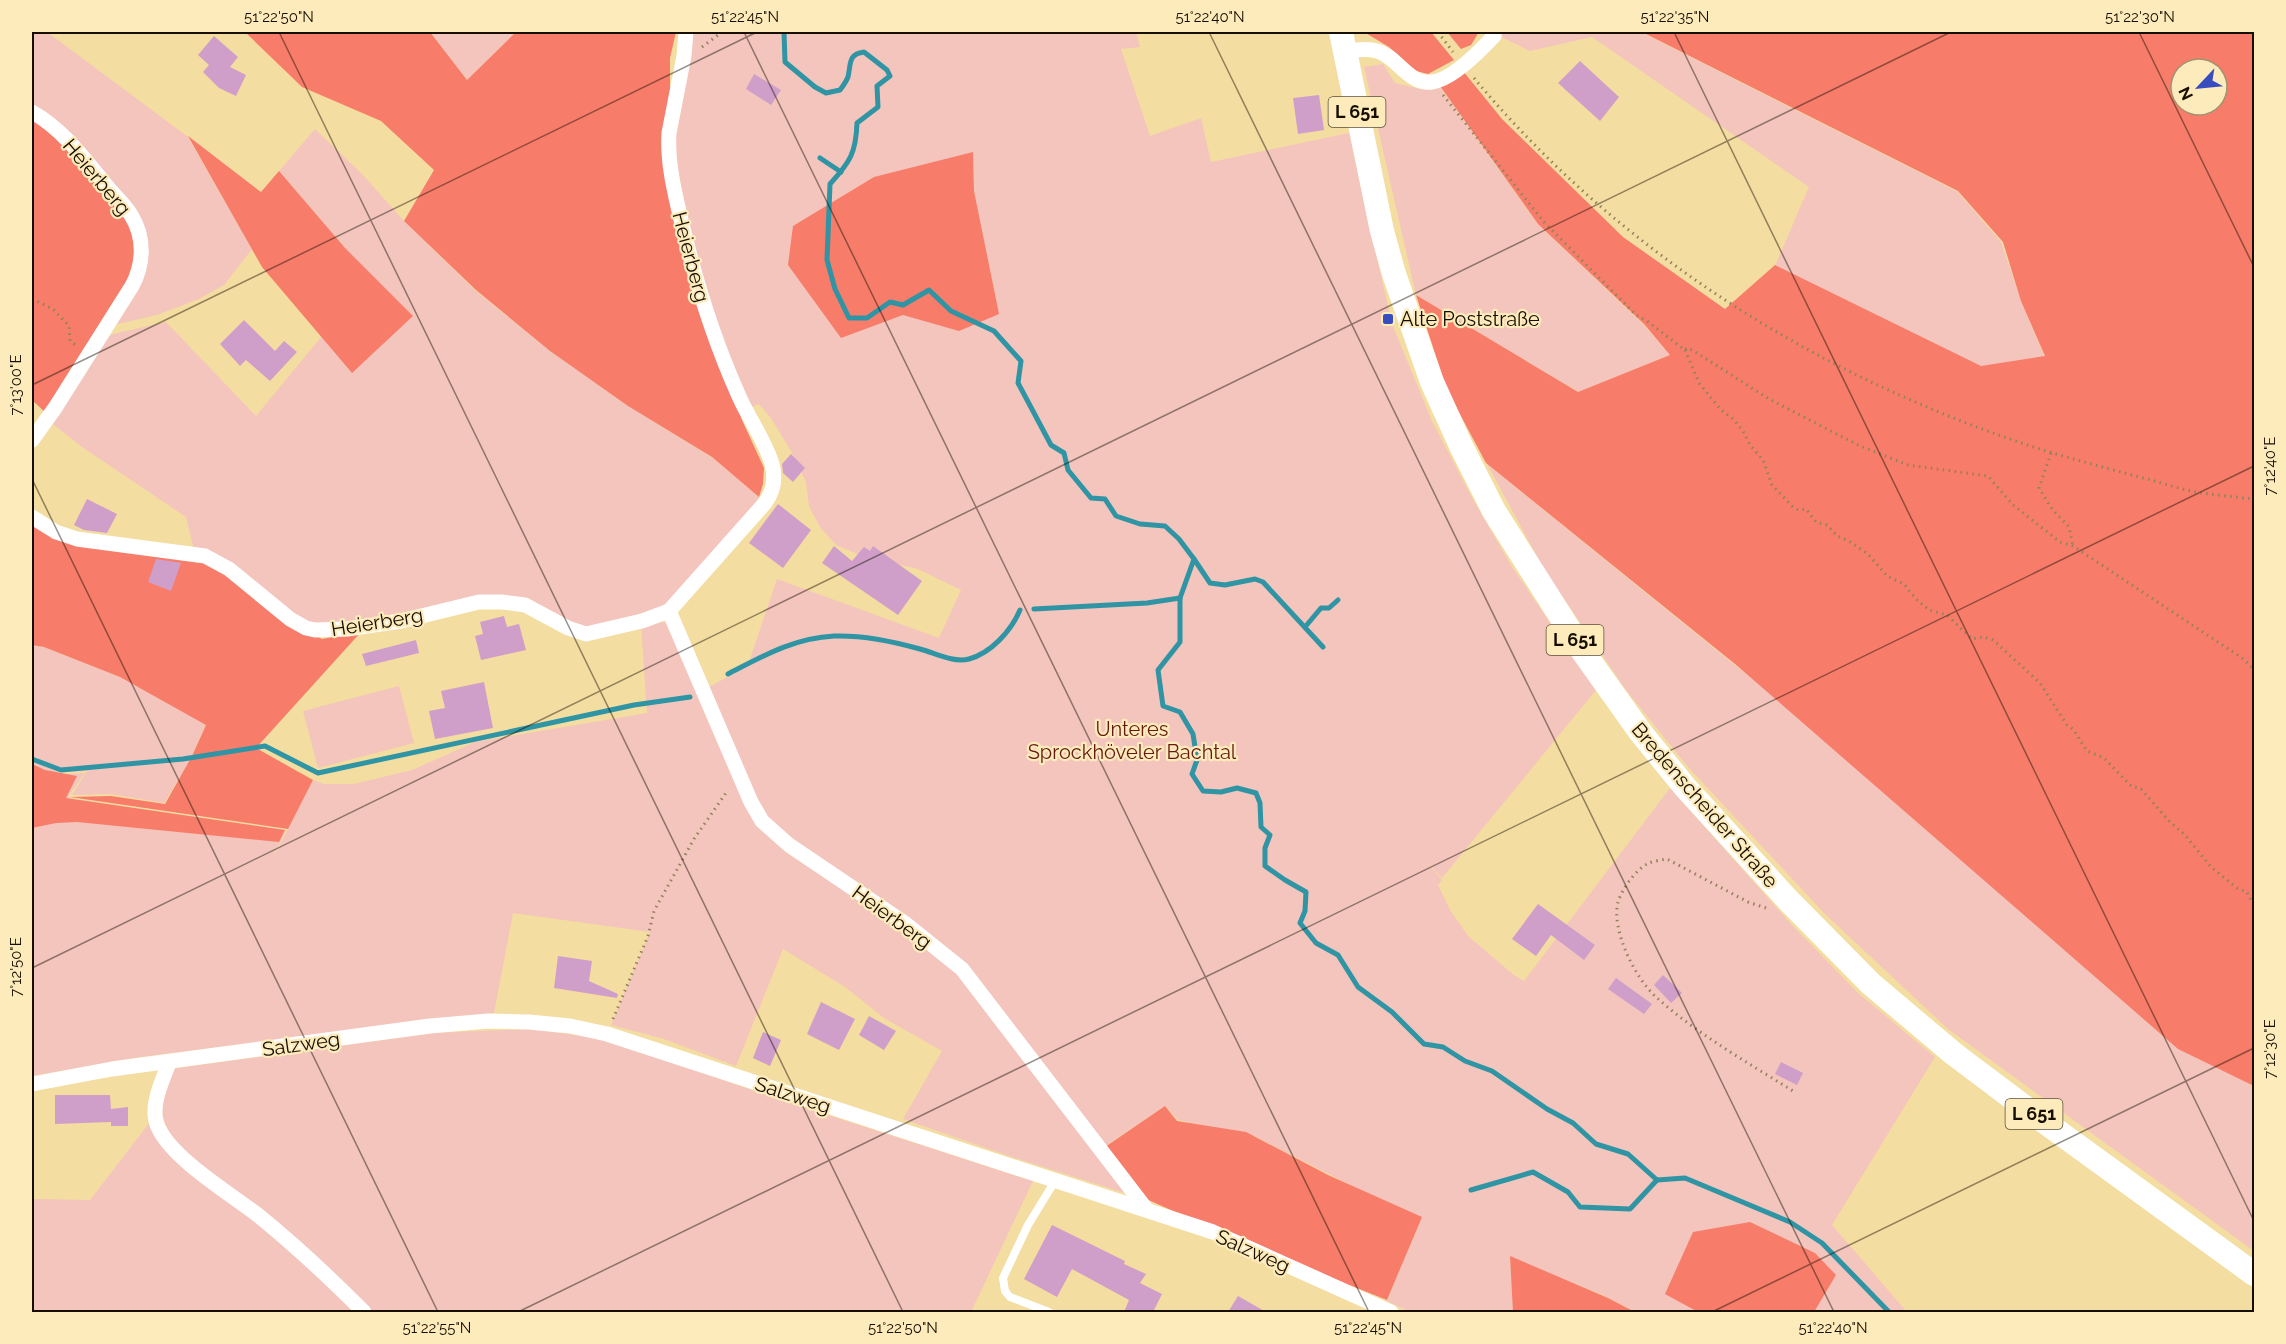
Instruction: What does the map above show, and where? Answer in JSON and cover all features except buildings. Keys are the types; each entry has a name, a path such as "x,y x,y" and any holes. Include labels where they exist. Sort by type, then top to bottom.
{"main road":[{"name":"Bredenscheider Straße","path":"1343,42 1369,171 1394,274 1432,382 1494,512 1584,653 1641,733 1685,787 1789,901 1871,984 1954,1054 2254,1274"}],"street":[{"name":"Heierberg","path":"32,517 56,532 77,539 205,556 229,568 290,619 315,630 337,630 401,621 478,602 513,602 525,605 568,628 586,634 642,621 669,611 765,503 774,486 771,462 745,411 718,348 696,284 675,192 668,146 686,32"},
{"path":"1343,42 1358,50 1379,51 1417,80 1433,82 1450,76 1485,46 1494,36 1492,32"},
{"name":"Heierberg","path":"32,111 48,121 92,168 132,216 142,253 140,272 55,408 32,440"},
{"name":"Heierberg","path":"669,611 762,821 789,845 906,924 962,969 1147,1210"},
{"name":"Salzweg","path":"32,1084 112,1069 430,1026 488,1021 570,1026 607,1034 1213,1232 1392,1312"},
{"path":"169,1063 158,1093 155,1112 159,1130 169,1143 308,1258 364,1312"}],"lane":[{"path":"1049,1312 1010,1297 1005,1291 1003,1278 1028,1225 1055,1181"}],"path":[{"path":"684,56 706,45 722,32"},
{"path":"1438,32 1455,56"},
{"path":"1470,73 1505,115 1565,176 1628,230 1708,289 1773,331 1849,373 1988,432 2051,453 2194,492 2254,499"},
{"path":"1433,82 1544,222 1636,315 1685,350 1699,383 1721,410 1743,431 1750,445 1762,460 1772,485 1792,506 1798,510 1806,509 1816,522 1827,525 1837,536 1849,541 1868,555 1887,576 1904,584 1929,610 1947,615 1972,639 1983,637 1994,640 2040,682 2086,751 2104,758 2131,786 2141,789 2170,822 2185,835 2211,867 2237,888 2247,892 2254,901"},
{"path":"32,298 53,309 69,326 70,341 77,346 92,350"},
{"path":"1685,350 1687,348 1694,351 1761,394 1858,445 1908,465 1988,476 2013,505 2060,542 2073,546 2254,669"},
{"path":"2051,453 2039,488 2052,508 2069,527 2073,546"},
{"path":"607,1034 648,936 654,911 694,839 739,773"},
{"path":"1789,901 1770,909 1748,902 1667,859 1648,863 1634,876 1621,894 1616,910 1619,931 1628,954 1654,996 1708,1036 1793,1091"}],"green space":[{"path":"32,32 47,32 188,137 252,249 224,285 199,299 157,315 113,325 32,109"},
{"path":"430,32 516,32 467,80"},
{"name":"Unteres Sprockhöveler Bachtal","path":"683,32 1136,32 1140,47 1121,49 1150,136 1201,118 1211,162 1349,133 1392,324 1432,421 1471,496 1512,567 1596,690 1442,878 1427,862 1442,880 1438,885 1450,910 1468,936 1524,981 1670,788 1793,926 1858,993 1935,1057 1832,1225 1907,1312 1636,1312 1605,1296 1510,1261 1514,1312 1410,1312 1387,1301 1419,1223 1358,1189 1256,1137 1178,1120 1165,1106 1104,1147 961,965 763,821 707,688 752,664 749,662 777,579 939,638 961,590 918,569 862,556 836,545 820,527 809,506 806,482 771,418 759,404 745,410 699,281 676,170 674,144","holes":["973,152 974,192 996,300 960,156"]},
{"path":"1501,32 1641,32 1958,192 2001,242 2022,303 2045,357 1982,367 1775,266 1809,187 1592,37 1530,51 1503,38"},
{"path":"1383,64 1395,83 1420,89 1440,87 1538,224 1644,325 1670,355 1578,392 1416,295 1364,67"},
{"path":"315,129 475,290 550,351 628,406 713,458 759,497 755,505 666,609 577,633 529,598 479,597 319,629 194,550 186,517 82,447 49,421 103,340 113,334 166,322 256,416 322,336 352,372 413,316 344,248 279,171"},
{"path":"1487,464 2254,1086 2254,1251 1948,1029 1825,914 1688,767 1626,690 1545,571"},
{"path":"672,623 761,826 962,973 1131,1195 903,1119 942,1051 884,1018 845,987 783,949 736,1066 664,1039 611,1025 650,932 513,913 494,1013 140,1057 32,1076 32,761 63,774 85,773 68,797 73,799 286,830 268,868 313,780 324,784 354,784 412,770 475,742 647,713 641,624"},
{"path":"32,645 44,647 118,676 206,724 189,762 164,803 111,794 72,795 87,771 64,772 32,756"},
{"path":"399,686 414,743 318,768 303,711"},
{"path":"530,1029 605,1039 775,1098 1033,1181 971,1312 370,1312 181,1148 172,1137 162,1111 170,1069 434,1033"},
{"path":"150,1122 361,1312 32,1312 32,1199 90,1200"}],"shaded area":[{"path":"245,32 430,32 467,80 516,32 676,32 670,58 670,173 742,420 764,468 759,497 712,457 628,406 550,351 476,290 404,221 434,170 381,121 302,87"},
{"path":"1364,32 1431,32 1454,60 1428,74 1416,71 1389,47"},
{"path":"1447,32 1479,32 1471,45 1461,49"},
{"path":"1642,32 2254,32 2254,1086 2178,1049 1735,664 1486,463 1447,390 1416,295 1578,392 1670,355 1644,324 1538,224 1440,86 1463,71 1502,119 1623,237 1725,309 1775,265 1981,366 2045,356 2021,301 2003,242 1958,191"},
{"path":"32,114 48,123 129,217 140,262 47,414 32,400"},
{"path":"188,136 261,192 279,171 345,248 413,316 352,373 262,267"},
{"path":"973,152 974,191 999,314 959,331 903,315 841,338 788,265 793,226 874,177"},
{"path":"32,524 213,558 289,621 322,639 361,632 256,748 313,780 288,829 70,797 111,796 165,804 192,756 206,725 120,677 44,647 32,645"},
{"path":"32,764 45,770 77,776 66,798 285,830 279,842 77,822 32,828"},
{"path":"1165,1106 1177,1121 1246,1132 1328,1175 1422,1217 1387,1300 1261,1250 1144,1198 1105,1147"},
{"path":"1750,1222 1815,1253 1836,1275 1814,1312 1698,1312 1665,1294 1693,1232"},
{"path":"1510,1256 1608,1298 1635,1312 1513,1312"}],"waterway":[{"path":"784,32 785,62 815,87 826,93 840,90 848,77 851,60 859,53 864,52 887,70 890,76 877,86 878,107 857,123 851,156 830,184 827,260 835,289 849,318 867,318 890,302 903,305 929,290 951,311 994,331 1021,361 1018,383 1051,445 1064,453 1068,470 1091,498 1105,499 1116,516 1140,524 1165,526 1179,539 1194,559 1180,598 1180,642 1158,670 1163,706 1180,712 1193,734 1197,760 1192,774 1203,791 1221,792 1237,788 1256,793 1260,803 1261,827 1270,835 1265,848 1265,866 1306,892 1305,911 1300,923 1316,943 1338,955 1358,987 1392,1012 1424,1044 1443,1047 1465,1061 1492,1071 1547,1109 1573,1123 1596,1144 1628,1154 1657,1180 1685,1178 1790,1222 1822,1243 1889,1312"},
{"path":"820,158 841,172"},
{"path":"1194,559 1210,583 1225,585 1255,579 1263,582 1323,647"},
{"path":"1034,609 1147,603 1180,598"},
{"path":"1305,627 1321,608 1329,608 1338,600"},
{"path":"728,674 792,644 819,637 834,636 878,639 950,659 969,659 985,652 999,640 1011,626 1020,610"},
{"path":"32,759 61,770 183,759 265,746 318,773 634,705 690,697"},
{"path":"1471,1190 1533,1172 1568,1192 1580,1207 1630,1209 1657,1180"}],"place":[{"name":"Alte Poststraße","path":"1388,319"}]}
